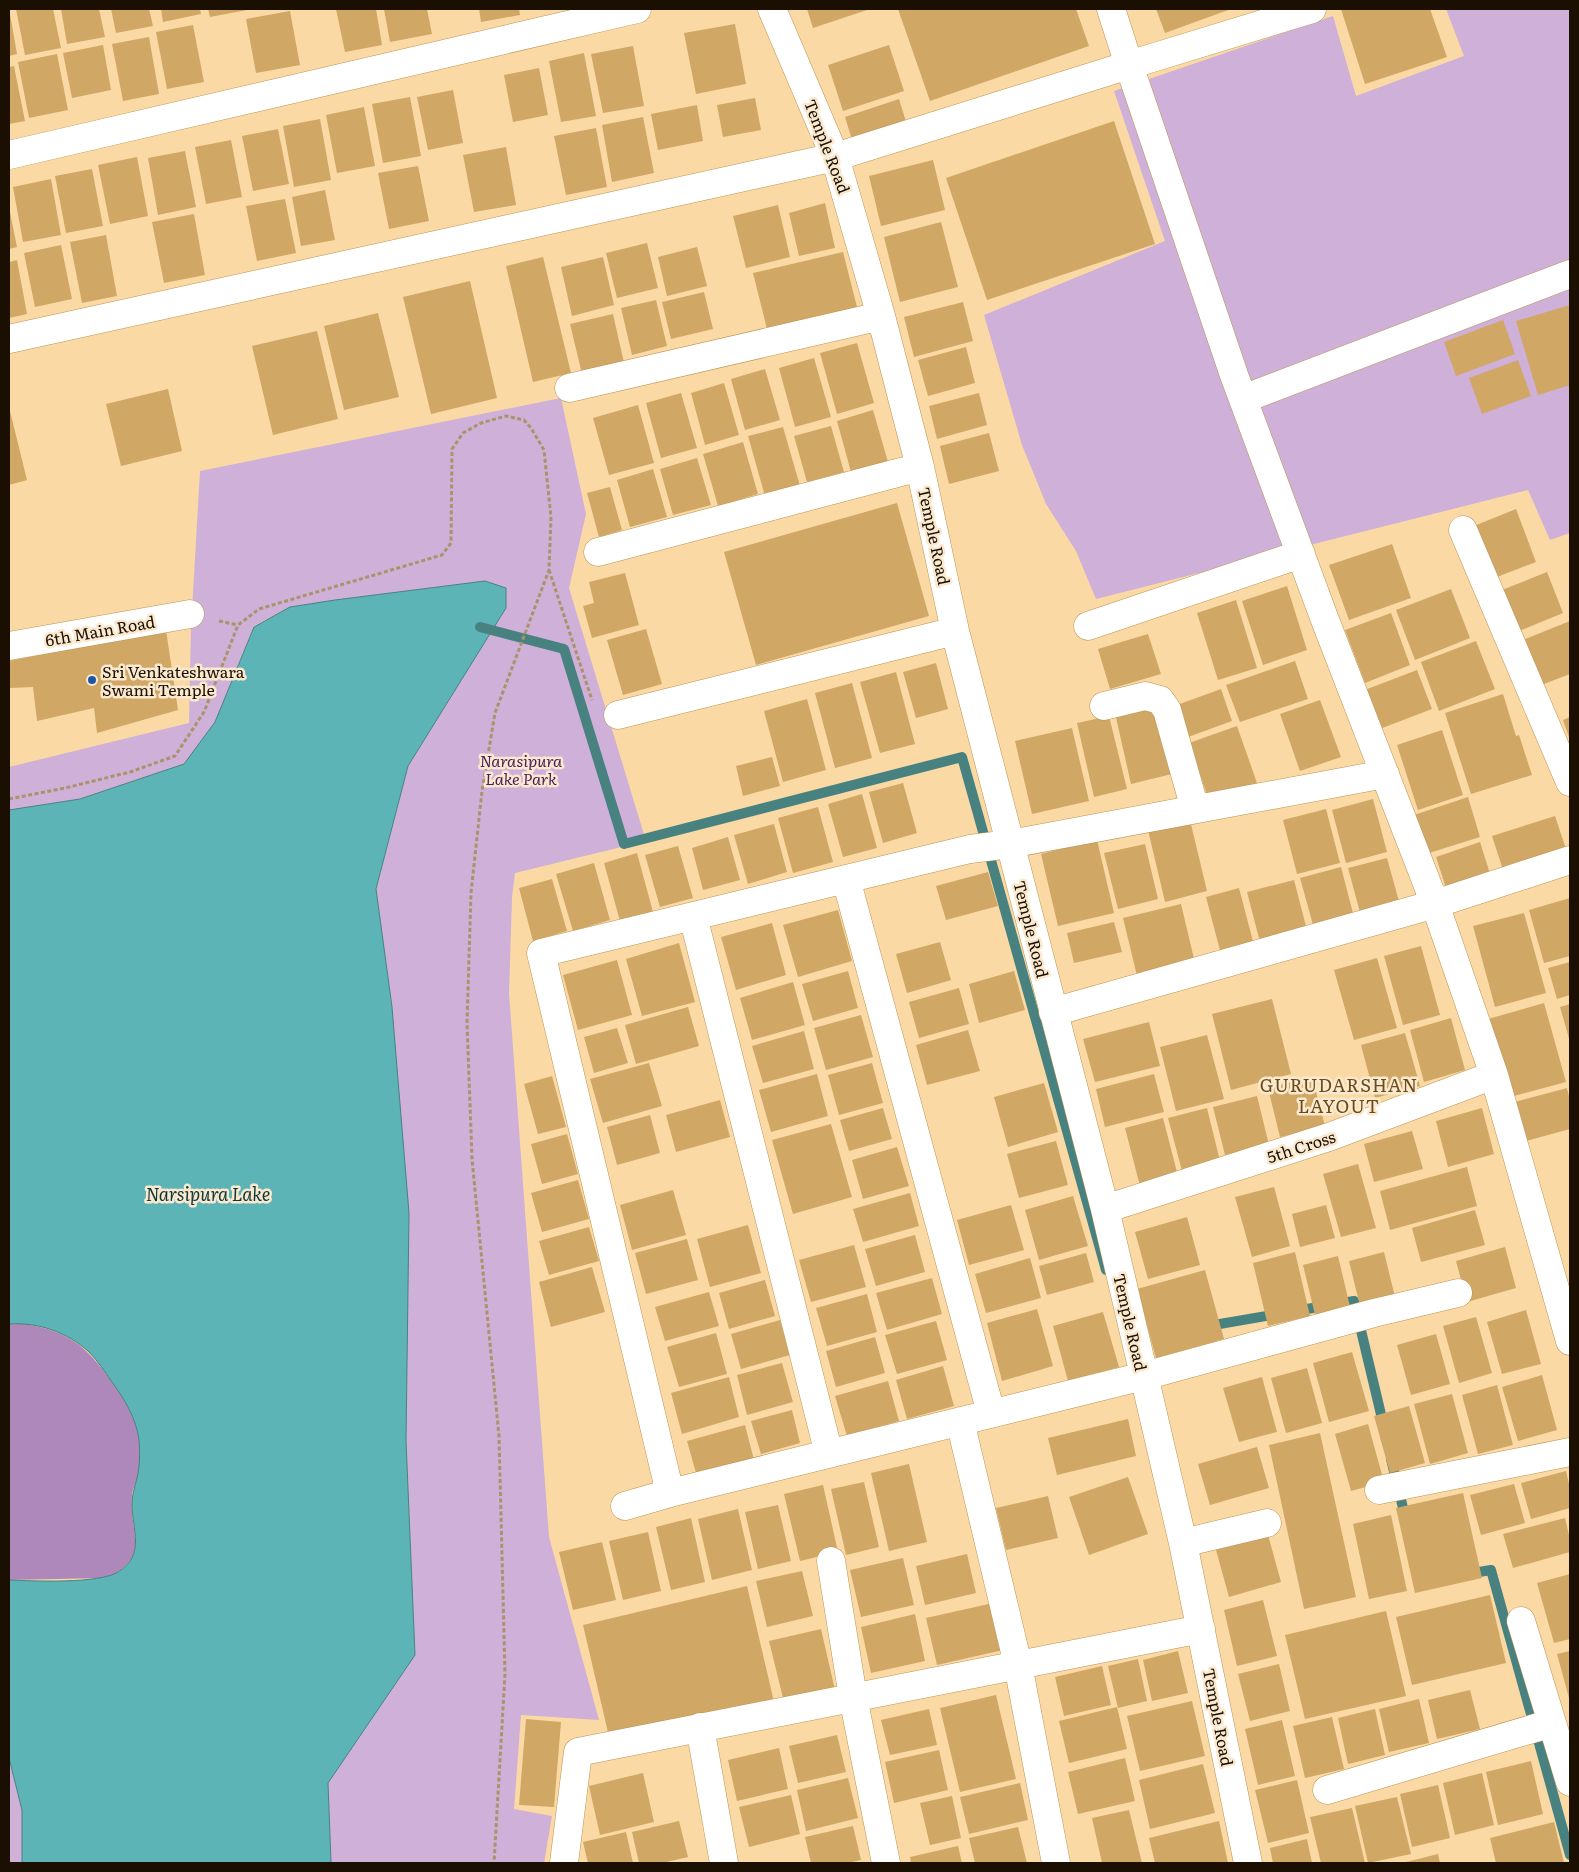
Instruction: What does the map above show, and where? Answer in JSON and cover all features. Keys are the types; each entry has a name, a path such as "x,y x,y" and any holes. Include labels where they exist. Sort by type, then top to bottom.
{"street":[{"path":"9,155 637,9"},
{"name":"Temple Road","path":"772,9 835,156 882,316 920,467 955,631 1005,844 1053,1012 1105,1209 1184,1542 1248,1863"},
{"path":"1111,9 1243,399 1436,904 1494,1075 1563,1290 1570,1341"},
{"path":"9,339 835,156 1312,9"},
{"path":"1243,399 1570,274"},
{"path":"569,388 882,316"},
{"path":"598,552 920,467"},
{"path":"1463,530 1570,782"},
{"path":"1088,626 1301,554"},
{"name":"6th Main Road","path":"9,646 190,614"},
{"path":"618,715 955,631"},
{"path":"1104,706 1145,696 1160,700 1167,710 1195,810"},
{"path":"670,1493 541,953 970,849 1195,810 1385,774"},
{"path":"1053,1012 1436,904 1570,860"},
{"path":"846,879 991,1413"},
{"path":"693,916 829,1454"},
{"name":"5th Cross","path":"1105,1209 1329,1137 1494,1075"},
{"path":"625,1506 670,1493 991,1413 1142,1365 1342,1322 1458,1292"},
{"path":"960,1421 1018,1665 1056,1863"},
{"path":"1379,1490 1570,1452"},
{"path":"1184,1542 1267,1522"},
{"path":"830,1561 853,1697 886,1863"},
{"path":"1521,1621 1570,1782"},
{"path":"564,1863 578,1752 1201,1629"},
{"path":"1327,1790 1551,1724"},
{"path":"700,1727 724,1863"}],"path":[{"path":"9,799 130,772 176,756 204,712 238,625 259,609 442,555 450,544 452,449 463,433 481,423 506,416 524,420 531,428 544,450 552,518 549,570 495,714 482,791 471,893 467,1023 472,1159 499,1436 505,1674 494,1863"},
{"path":"549,570 593,703"}],"green space":[{"path":"1446,9 1570,9 1570,533 1550,540 1528,490 1096,599 1076,551 1046,504 1022,445 984,315 1165,241 1114,91 1333,16 1356,96 1464,56"},
{"name":"Narasipura Lake Park","path":"561,398 586,514 569,588 646,841 515,873 512,897 509,993 549,1537 599,1720 521,1715 514,1809 552,1816 544,1863 331,1863 328,1783 415,1655 392,1007 376,890 408,766 506,608 290,607 254,626 215,722 184,764 80,799 9,810 9,767 189,723 191,628 200,471"},
{"path":"9,1758 22,1810 22,1863 9,1863"}],"shaded area":[{"path":"19,1323 50,1330 83,1348 117,1389 135,1424 140,1454 138,1473 132,1496 135,1533 134,1552 121,1570 107,1578 9,1580 9,1324"}],"water":[{"name":"Narsipura Lake","path":"485,581 506,588 506,608 408,766 376,889 392,1007 409,1213 406,1441 415,1655 328,1783 331,1863 22,1863 22,1810 9,1758 9,1580 81,1580 109,1576 127,1565 135,1550 136,1541 132,1500 140,1454 138,1432 129,1410 104,1370 89,1352 71,1339 52,1330 31,1325 9,1324 9,810 80,799 184,764 215,722 254,627 290,607"}],"building":[{"path":"16,9 53,9 61,48 25,55"},
{"path":"61,9 99,9 105,37 67,44"},
{"path":"111,9 149,9 153,26 116,33"},
{"path":"161,9 200,9 201,14 163,22"},
{"path":"208,9 247,9 247,10 210,17"},
{"path":"336,9 376,9 382,45 345,52"},
{"path":"384,9 427,9 432,34 390,42"},
{"path":"479,9 519,9 520,15 481,22"},
{"path":"807,9 870,9 813,28"},
{"path":"898,9 1076,9 1089,46 930,101"},
{"path":"1156,9 1231,9 1165,33"},
{"path":"1341,9 1430,9 1447,57 1365,84"},
{"path":"290,11 300,65 256,73 246,19"},
{"path":"9,15 17,54 9,56"},
{"path":"735,24 746,84 696,94 684,33"},
{"path":"193,25 204,82 167,89 156,32"},
{"path":"149,37 159,94 123,101 112,44"},
{"path":"103,45 111,90 72,98 63,53"},
{"path":"889,45 904,91 843,111 828,65"},
{"path":"633,46 644,106 603,113 591,54"},
{"path":"584,53 596,116 561,122 549,61"},
{"path":"57,54 68,110 29,118 18,62"},
{"path":"14,66 25,121 9,124 9,67"},
{"path":"539,68 548,115 513,122 504,75"},
{"path":"453,90 463,143 428,150 417,97"},
{"path":"410,97 421,156 383,163 372,104"},
{"path":"755,98 761,130 723,137 717,105"},
{"path":"899,99 907,125 853,143 845,117"},
{"path":"697,105 703,141 658,150 651,114"},
{"path":"364,107 375,166 337,173 326,115"},
{"path":"643,117 654,173 612,182 602,125"},
{"path":"320,119 331,180 294,187 283,126"},
{"path":"1114,121 1155,244 987,300 946,178"},
{"path":"596,128 607,187 566,195 554,136"},
{"path":"278,129 289,184 253,191 242,136"},
{"path":"231,140 242,197 206,204 195,147"},
{"path":"506,147 516,205 474,212 463,155"},
{"path":"185,151 196,207 158,215 148,158"},
{"path":"137,157 148,216 110,224 98,165"},
{"path":"933,160 945,210 881,226 869,176"},
{"path":"418,166 429,221 389,229 378,173"},
{"path":"92,169 103,226 66,233 55,176"},
{"path":"51,179 61,235 23,242 13,187"},
{"path":"325,190 335,240 301,246 292,197"},
{"path":"285,199 296,253 257,261 246,206"},
{"path":"825,203 835,248 799,256 789,213"},
{"path":"778,205 790,257 746,268 733,216"},
{"path":"9,207 17,247 9,249"},
{"path":"194,214 205,275 164,283 152,222"},
{"path":"941,222 958,287 900,302 884,237"},
{"path":"106,235 117,296 82,303 70,242"},
{"path":"647,243 658,288 617,298 606,253"},
{"path":"61,245 72,299 35,307 24,253"},
{"path":"697,247 707,286 667,296 658,257"},
{"path":"843,252 858,311 768,333 753,273"},
{"path":"543,257 571,373 533,382 506,266"},
{"path":"603,257 614,305 572,316 561,267"},
{"path":"17,260 27,314 9,318 9,262"},
{"path":"470,281 497,398 431,414 403,297"},
{"path":"704,292 713,329 671,339 662,302"},
{"path":"656,300 667,346 632,355 621,308"},
{"path":"963,302 973,341 914,357 904,317"},
{"path":"1570,305 1570,385 1538,395 1516,321"},
{"path":"378,313 399,397 344,410 324,326"},
{"path":"613,314 624,363 582,374 570,324"},
{"path":"1503,320 1515,354 1456,376 1444,342"},
{"path":"317,331 338,419 273,435 252,346"},
{"path":"857,343 874,403 837,414 820,353"},
{"path":"966,347 975,383 928,396 918,360"},
{"path":"814,358 831,417 795,427 779,368"},
{"path":"1518,360 1531,396 1482,414 1469,378"},
{"path":"765,369 780,420 745,430 731,379"},
{"path":"724,383 739,435 705,445 691,393"},
{"path":"168,389 182,451 121,466 106,404"},
{"path":"681,393 697,448 661,458 646,403"},
{"path":"979,393 987,425 937,439 929,406"},
{"path":"638,405 654,463 609,475 593,418"},
{"path":"9,407 27,480 9,485"},
{"path":"873,410 888,462 851,472 837,421"},
{"path":"831,426 844,472 807,482 794,436"},
{"path":"783,427 800,486 765,496 748,436"},
{"path":"989,433 999,471 949,484 940,446"},
{"path":"743,442 758,494 718,506 703,454"},
{"path":"697,458 711,505 673,515 660,469"},
{"path":"653,469 667,517 630,527 617,480"},
{"path":"610,487 622,530 599,537 587,493"},
{"path":"897,503 929,616 756,665 724,552"},
{"path":"1516,509 1536,562 1489,580 1469,528"},
{"path":"1392,544 1411,598 1349,620 1329,565"},
{"path":"1547,572 1563,613 1519,631 1502,590"},
{"path":"625,573 639,625 592,638 583,606 594,603 589,582"},
{"path":"1287,586 1307,650 1263,665 1242,601"},
{"path":"1451,589 1470,638 1415,660 1396,610"},
{"path":"1236,600 1257,668 1218,680 1197,613"},
{"path":"1391,613 1410,665 1365,683 1345,630"},
{"path":"1570,621 1570,674 1541,685 1523,640"},
{"path":"646,629 662,684 623,695 607,640"},
{"name":"Sri Venkateshwara Swami Temple","path":"166,630 178,710 97,733 94,708 37,721 33,687 10,688 9,661"},
{"path":"1148,634 1161,674 1110,689 1098,649"},
{"path":"1476,641 1495,689 1439,711 1421,662"},
{"path":"1295,661 1308,699 1240,722 1226,685"},
{"path":"936,663 948,709 916,718 903,672"},
{"path":"1417,670 1432,709 1377,730 1362,691"},
{"path":"896,672 915,744 880,753 860,682"},
{"path":"852,683 872,758 835,768 815,693"},
{"path":"1221,689 1232,721 1188,737 1177,705"},
{"path":"1503,694 1516,736 1519,735 1532,775 1471,794 1445,713"},
{"path":"807,699 826,770 783,782 764,711"},
{"path":"1320,700 1341,757 1300,771 1280,714"},
{"path":"1154,703 1172,774 1131,784 1115,713"},
{"path":"1109,716 1127,789 1094,797 1077,723"},
{"path":"1570,717 1570,740 1563,720"},
{"path":"1237,726 1257,783 1209,800 1189,743"},
{"path":"1072,728 1089,801 1032,814 1015,741"},
{"path":"1442,730 1463,795 1418,810 1397,745"},
{"path":"772,757 780,786 743,796 736,766"},
{"path":"903,783 917,833 883,843 869,792"},
{"path":"862,794 877,848 843,857 828,804"},
{"path":"1468,797 1480,837 1426,854 1414,815"},
{"path":"1373,799 1387,852 1346,863 1332,810"},
{"path":"818,807 833,862 793,873 778,818"},
{"path":"1326,809 1340,863 1297,874 1283,820"},
{"path":"1555,816 1568,855 1505,876 1492,836"},
{"path":"1190,820 1207,891 1165,902 1148,830"},
{"path":"774,824 787,872 748,884 734,835"},
{"path":"728,837 740,880 703,890 692,848"},
{"path":"1097,840 1114,913 1058,926 1041,854"},
{"path":"1480,842 1492,880 1448,894 1436,857"},
{"path":"1145,844 1158,899 1118,909 1104,853"},
{"path":"678,846 693,898 660,907 645,855"},
{"path":"637,853 653,912 620,921 604,863"},
{"path":"1387,858 1400,905 1361,916 1348,868"},
{"path":"594,863 610,920 573,931 556,874"},
{"path":"1341,867 1355,921 1315,932 1300,878"},
{"path":"988,872 998,906 946,920 936,886"},
{"path":"552,879 567,931 533,941 519,888"},
{"path":"1294,880 1307,930 1260,942 1247,892"},
{"path":"1239,888 1255,949 1222,958 1206,897"},
{"path":"1570,898 1570,956 1544,963 1529,910"},
{"path":"1181,904 1196,967 1138,980 1123,918"},
{"path":"838,910 852,961 798,977 783,925"},
{"path":"1524,913 1546,993 1495,1007 1473,926"},
{"path":"1114,922 1122,952 1074,963 1067,933"},
{"path":"772,923 786,975 736,990 721,937"},
{"path":"940,942 951,980 907,993 896,954"},
{"path":"679,943 695,1002 642,1016 626,959"},
{"path":"1421,946 1440,1015 1403,1025 1384,956"},
{"path":"1377,958 1397,1028 1354,1040 1334,970"},
{"path":"617,960 632,1015 578,1030 563,975"},
{"path":"1570,962 1570,995 1557,999 1548,968"},
{"path":"848,971 858,1008 813,1021 802,984"},
{"path":"1014,971 1025,1010 979,1023 969,984"},
{"path":"793,982 805,1025 752,1040 740,998"},
{"path":"959,988 969,1024 919,1038 909,1002"},
{"path":"1272,999 1291,1074 1231,1090 1212,1014"},
{"path":"1544,1003 1566,1082 1510,1097 1488,1019"},
{"path":"1570,1004 1570,1042 1560,1007"},
{"path":"688,1007 699,1046 636,1064 625,1025"},
{"path":"861,1015 873,1057 826,1070 814,1028"},
{"path":"1451,1018 1465,1070 1424,1082 1410,1030"},
{"path":"1149,1022 1160,1066 1095,1082 1083,1039"},
{"path":"617,1028 628,1063 594,1073 584,1037"},
{"path":"968,1030 980,1071 927,1085 916,1045"},
{"path":"804,1031 814,1069 763,1083 752,1046"},
{"path":"1405,1033 1420,1086 1375,1098 1361,1045"},
{"path":"1207,1035 1224,1099 1176,1111 1160,1047"},
{"path":"649,1063 662,1106 603,1123 590,1079"},
{"path":"872,1063 883,1103 839,1115 828,1075"},
{"path":"817,1074 828,1116 771,1132 759,1090"},
{"path":"1154,1074 1164,1112 1105,1127 1096,1089"},
{"path":"552,1076 566,1127 538,1134 524,1084"},
{"path":"1312,1077 1325,1126 1280,1137 1268,1088"},
{"path":"1044,1083 1058,1132 1008,1147 994,1097"},
{"path":"1567,1088 1570,1101 1570,1129 1522,1142 1511,1103"},
{"path":"1257,1096 1269,1145 1225,1155 1213,1107"},
{"path":"720,1100 730,1137 676,1152 666,1115"},
{"path":"883,1108 892,1139 849,1151 840,1120"},
{"path":"1207,1108 1220,1161 1182,1171 1168,1118"},
{"path":"1482,1108 1494,1154 1448,1167 1436,1121"},
{"path":"650,1115 660,1153 617,1165 607,1127"},
{"path":"1163,1118 1178,1176 1140,1186 1125,1128"},
{"path":"831,1124 852,1197 793,1214 772,1140"},
{"path":"1412,1131 1423,1169 1374,1182 1364,1144"},
{"path":"567,1134 578,1174 542,1184 531,1144"},
{"path":"1056,1141 1068,1185 1019,1198 1007,1154"},
{"path":"897,1147 909,1186 863,1199 852,1160"},
{"path":"1358,1164 1376,1228 1341,1237 1323,1174"},
{"path":"1467,1167 1477,1206 1390,1230 1380,1191"},
{"path":"578,1180 589,1219 542,1232 531,1193"},
{"path":"1274,1187 1290,1246 1252,1257 1235,1197"},
{"path":"673,1190 686,1235 632,1250 620,1205"},
{"path":"910,1193 919,1226 863,1242 853,1209"},
{"path":"1073,1196 1088,1246 1039,1260 1025,1210"},
{"path":"1011,1205 1024,1250 969,1265 957,1220"},
{"path":"1326,1205 1335,1238 1300,1247 1292,1214"},
{"path":"1475,1210 1485,1245 1421,1262 1412,1228"},
{"path":"1187,1217 1200,1265 1148,1279 1135,1232"},
{"path":"748,1225 761,1273 710,1287 697,1239"},
{"path":"589,1227 599,1261 549,1275 539,1241"},
{"path":"915,1235 925,1272 876,1286 865,1249"},
{"path":"687,1239 698,1280 646,1294 635,1253"},
{"path":"854,1245 866,1287 811,1302 799,1260"},
{"path":"1505,1247 1516,1288 1467,1302 1456,1261"},
{"path":"1295,1252 1310,1316 1268,1326 1253,1263"},
{"path":"1384,1252 1395,1297 1360,1306 1349,1261"},
{"path":"1086,1253 1094,1282 1047,1295 1039,1266"},
{"path":"1338,1256 1351,1311 1316,1319 1303,1265"},
{"path":"1030,1258 1041,1298 986,1313 975,1274"},
{"path":"592,1267 605,1312 551,1327 539,1282"},
{"path":"1205,1270 1224,1339 1156,1358 1137,1289"},
{"path":"932,1278 942,1314 887,1330 876,1293"},
{"path":"765,1280 775,1316 729,1329 719,1293"},
{"path":"709,1292 719,1326 665,1341 655,1307"},
{"path":"867,1294 877,1332 827,1346 816,1308"},
{"path":"1037,1309 1053,1366 1002,1381 987,1323"},
{"path":"1526,1310 1541,1364 1502,1374 1487,1322"},
{"path":"1103,1312 1119,1367 1068,1381 1053,1326"},
{"path":"1476,1317 1492,1373 1459,1383 1443,1326"},
{"path":"780,1320 790,1355 741,1369 731,1334"},
{"path":"936,1321 947,1360 897,1374 885,1335"},
{"path":"716,1333 727,1374 679,1387 667,1347"},
{"path":"1436,1334 1450,1384 1411,1395 1397,1345"},
{"path":"875,1337 885,1373 836,1387 826,1351"},
{"path":"1352,1352 1369,1411 1329,1422 1313,1363"},
{"path":"782,1363 793,1402 747,1415 737,1375"},
{"path":"943,1366 954,1406 907,1419 896,1380"},
{"path":"1307,1368 1322,1423 1286,1433 1271,1378"},
{"path":"1542,1375 1557,1430 1518,1441 1502,1387"},
{"path":"729,1377 739,1417 682,1434 671,1393"},
{"path":"1262,1377 1277,1432 1239,1442 1223,1388"},
{"path":"888,1381 899,1421 847,1436 835,1396"},
{"path":"1497,1385 1513,1445 1478,1454 1462,1395"},
{"path":"1452,1394 1468,1453 1430,1464 1414,1404"},
{"path":"1409,1406 1425,1463 1390,1473 1374,1416"},
{"path":"792,1410 800,1443 761,1454 751,1421"},
{"path":"1128,1419 1136,1456 1057,1475 1048,1438"},
{"path":"1368,1424 1384,1482 1351,1491 1335,1434"},
{"path":"745,1425 755,1464 698,1480 687,1441"},
{"path":"1320,1433 1356,1597 1304,1609 1269,1445"},
{"path":"1257,1447 1269,1488 1210,1505 1198,1464"},
{"path":"909,1464 927,1542 889,1551 871,1473"},
{"path":"1566,1471 1570,1488 1570,1508 1531,1519 1521,1483"},
{"path":"1128,1477 1148,1534 1089,1555 1069,1497"},
{"path":"864,1482 879,1547 846,1555 831,1489"},
{"path":"1514,1484 1525,1523 1481,1535 1470,1495"},
{"path":"823,1485 838,1552 800,1561 784,1494"},
{"path":"1463,1493 1482,1578 1415,1593 1396,1508"},
{"path":"1048,1496 1058,1538 1006,1550 996,1508"},
{"path":"778,1505 791,1561 758,1569 745,1512"},
{"path":"738,1509 752,1570 712,1580 698,1519"},
{"path":"1391,1515 1407,1591 1369,1599 1353,1524"},
{"path":"691,1518 705,1582 671,1590 656,1527"},
{"path":"1565,1518 1570,1539 1570,1552 1513,1568 1503,1534"},
{"path":"648,1532 661,1591 623,1600 609,1541"},
{"path":"1268,1535 1281,1582 1229,1597 1216,1550"},
{"path":"602,1542 616,1600 573,1610 559,1552"},
{"path":"967,1554 976,1593 925,1605 916,1566"},
{"path":"903,1558 914,1605 861,1617 850,1570"},
{"path":"802,1571 813,1616 767,1627 756,1581"},
{"path":"1570,1574 1570,1639 1554,1643 1537,1583"},
{"path":"747,1586 774,1702 610,1741 583,1625"},
{"path":"1490,1595 1506,1663 1412,1685 1396,1617"},
{"path":"1263,1600 1277,1656 1237,1666 1224,1610"},
{"path":"993,1603 1003,1650 937,1665 926,1618"},
{"path":"1386,1611 1406,1696 1305,1719 1285,1635"},
{"path":"915,1614 925,1661 871,1673 861,1627"},
{"path":"821,1629 835,1690 784,1702 769,1641"},
{"path":"1178,1651 1188,1693 1152,1701 1143,1660"},
{"path":"1570,1651 1570,1698 1569,1698 1557,1654"},
{"path":"1138,1659 1147,1701 1118,1708 1108,1666"},
{"path":"1279,1664 1290,1711 1250,1721 1238,1674"},
{"path":"1102,1666 1111,1705 1064,1716 1055,1677"},
{"path":"1470,1690 1480,1729 1437,1739 1428,1700"},
{"path":"996,1695 1016,1779 960,1792 940,1708"},
{"path":"1419,1699 1429,1743 1389,1752 1379,1709"},
{"path":"1192,1701 1205,1756 1140,1771 1127,1716"},
{"path":"1117,1707 1127,1749 1069,1763 1059,1721"},
{"path":"929,1709 937,1745 890,1755 881,1720"},
{"path":"1375,1709 1385,1755 1348,1764 1338,1718"},
{"path":"1332,1717 1344,1769 1305,1778 1293,1726"},
{"path":"526,1719 561,1722 554,1807 519,1805"},
{"path":"1282,1720 1295,1776 1258,1785 1245,1729"},
{"path":"837,1735 846,1772 798,1783 789,1746"},
{"path":"779,1748 788,1789 737,1801 728,1760"},
{"path":"939,1750 948,1790 894,1803 885,1762"},
{"path":"1125,1758 1135,1801 1078,1814 1068,1772"},
{"path":"1531,1761 1543,1814 1498,1825 1486,1772"},
{"path":"1203,1764 1215,1813 1150,1829 1139,1780"},
{"path":"643,1773 654,1822 600,1835 589,1786"},
{"path":"1482,1773 1494,1825 1455,1835 1443,1783"},
{"path":"848,1778 858,1818 806,1831 797,1790"},
{"path":"1297,1780 1309,1833 1268,1843 1255,1790"},
{"path":"1020,1783 1028,1820 969,1834 960,1797"},
{"path":"1438,1785 1450,1838 1412,1847 1400,1794"},
{"path":"791,1795 800,1834 749,1847 739,1807"},
{"path":"952,1796 961,1838 930,1845 920,1803"},
{"path":"1397,1797 1411,1854 1368,1863 1355,1806"},
{"path":"1352,1808 1365,1863 1321,1863 1310,1817"},
{"path":"1129,1810 1142,1863 1102,1863 1092,1818"},
{"path":"679,1821 688,1857 662,1863 639,1863 632,1832"},
{"path":"1219,1821 1228,1863 1155,1863 1149,1838"},
{"path":"1554,1822 1564,1863 1496,1863 1490,1838"},
{"path":"853,1826 861,1860 847,1863 811,1863 805,1837"},
{"path":"1018,1827 1027,1863 975,1863 969,1838"},
{"path":"626,1832 633,1863 588,1863 583,1842"},
{"path":"1307,1839 1312,1863 1273,1863 1270,1848"},
{"path":"958,1846 962,1863 911,1863 910,1857"},
{"path":"1438,1854 1440,1863 1402,1863"}],"waterway":[{"path":"480,627 564,649 624,844 962,757 1106,1270"},
{"path":"1295,1311 1354,1301 1384,1427"},
{"path":"1208,1326 1278,1314"},
{"path":"1391,1459 1406,1520"},
{"path":"1467,1574 1491,1570 1570,1855"}],"place":[{"name":"Sri Venkateshwara Swami Temple","path":"92,680"}],"district":[{"name":"GURUDARSHAN LAYOUT","path":"1339,1094"}]}
